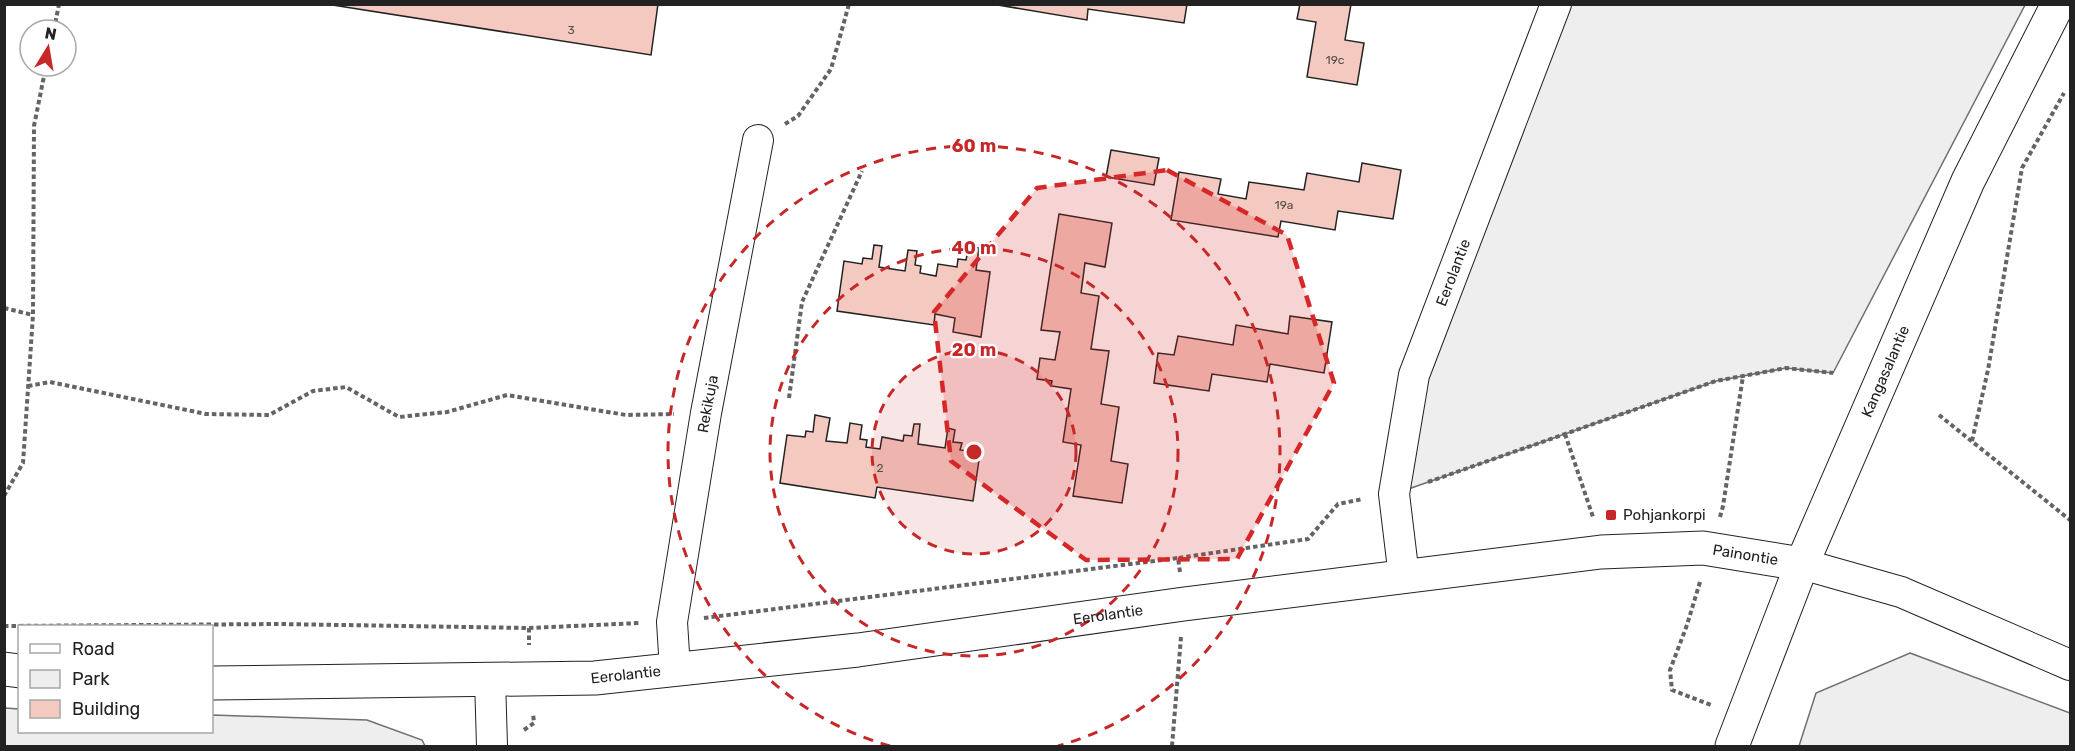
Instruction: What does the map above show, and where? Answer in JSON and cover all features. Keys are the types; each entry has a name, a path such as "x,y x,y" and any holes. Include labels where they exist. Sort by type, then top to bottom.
{"street":[{"name":"Eerolantie","path":"213,683 595,678 858,650 1184,604 1404,577 1394,494 1414,375 1556,4"},
{"name":"Kangasalantie","path":"1732,747 1802,564 1968,181 2058,4"},
{"name":"Rekikuja","path":"675,669 672,622 706,413 758,140"},
{"name":"Painontie","path":"1404,577 1601,552 1703,548 1802,564 1901,592 2070,665"},
{"path":"490,679 492,747"}],"path":[{"path":"758,140 798,116 831,69 849,4"},
{"path":"4,496 23,463 33,315 34,126 44,78"},
{"path":"1972,441 1988,370 2022,168 2064,93"},
{"path":"789,398 802,302 862,171"},
{"path":"4,308 33,315"},
{"path":"142,625 279,624 529,628 672,622 1178,558 1308,539 1338,504 1394,494 1716,381 1786,368 1833,373"},
{"path":"28,386 50,382 206,414 269,415 313,391 345,387 399,417 447,412 507,395 626,415 706,413"},
{"path":"1939,415 2070,520"},
{"path":"1565,435 1593,518"},
{"path":"1172,747 1184,604 1178,558"}],"highlighted area":[{"path":"1167,170 1287,235 1334,383 1237,559 1086,560 951,461 934,312 1037,188"}],"green space":[{"path":"1556,5 2025,5 1833,373 1786,368 1716,381 1394,494 1414,375"},
{"path":"1910,653 2070,713 2070,746 1799,746 1816,693"},
{"path":"5,708 18,709 18,733 213,733 213,715 367,720 422,740 425,746 5,746"}],"building":[{"path":"326,4 658,4 651,55"},
{"path":"992,4 1187,4 1184,23 1088,9 1087,20"},
{"path":"1300,4 1351,4 1345,40 1364,43 1357,85 1307,77 1316,22 1297,19"},
{"path":"1111,150 1159,158 1154,185 1106,177"},
{"path":"1362,163 1401,170 1393,219 1338,211 1335,230 1281,221 1278,237 1171,220 1179,172 1221,179 1218,194 1246,199 1249,182 1304,190 1307,173 1359,182"},
{"path":"1059,214 1112,223 1105,267 1085,263 1081,293 1099,296 1091,349 1109,351 1101,404 1119,407 1111,461 1128,464 1122,503 1073,496 1081,445 1063,442 1071,389 1051,386 1052,381 1037,379 1040,358 1055,360 1060,332 1041,330"},
{"path":"874,245 882,246 879,267 905,271 908,250 917,251 915,265 921,266 920,273 936,276 938,264 957,267 958,259 966,260 969,246 979,248 976,270 990,272 981,337 953,332 955,318 935,314 934,325 837,311 844,261 862,264 863,258 872,259"},
{"path":"1290,316 1332,322 1324,373 1270,364 1267,382 1212,374 1209,391 1154,383 1158,353 1174,355 1178,336 1233,345 1236,325 1288,334"},
{"path":"815,415 830,418 826,441 847,443 850,423 862,425 860,439 867,440 866,447 880,449 882,437 903,441 904,435 912,436 914,424 920,424 918,444 945,448 948,428 955,430 953,442 962,443 960,450 980,453 973,501 877,487 875,498 780,483 787,435 805,437 806,431 813,432"}],"place":[{"name":"Pohjankorpi","path":"1611,515"}]}
